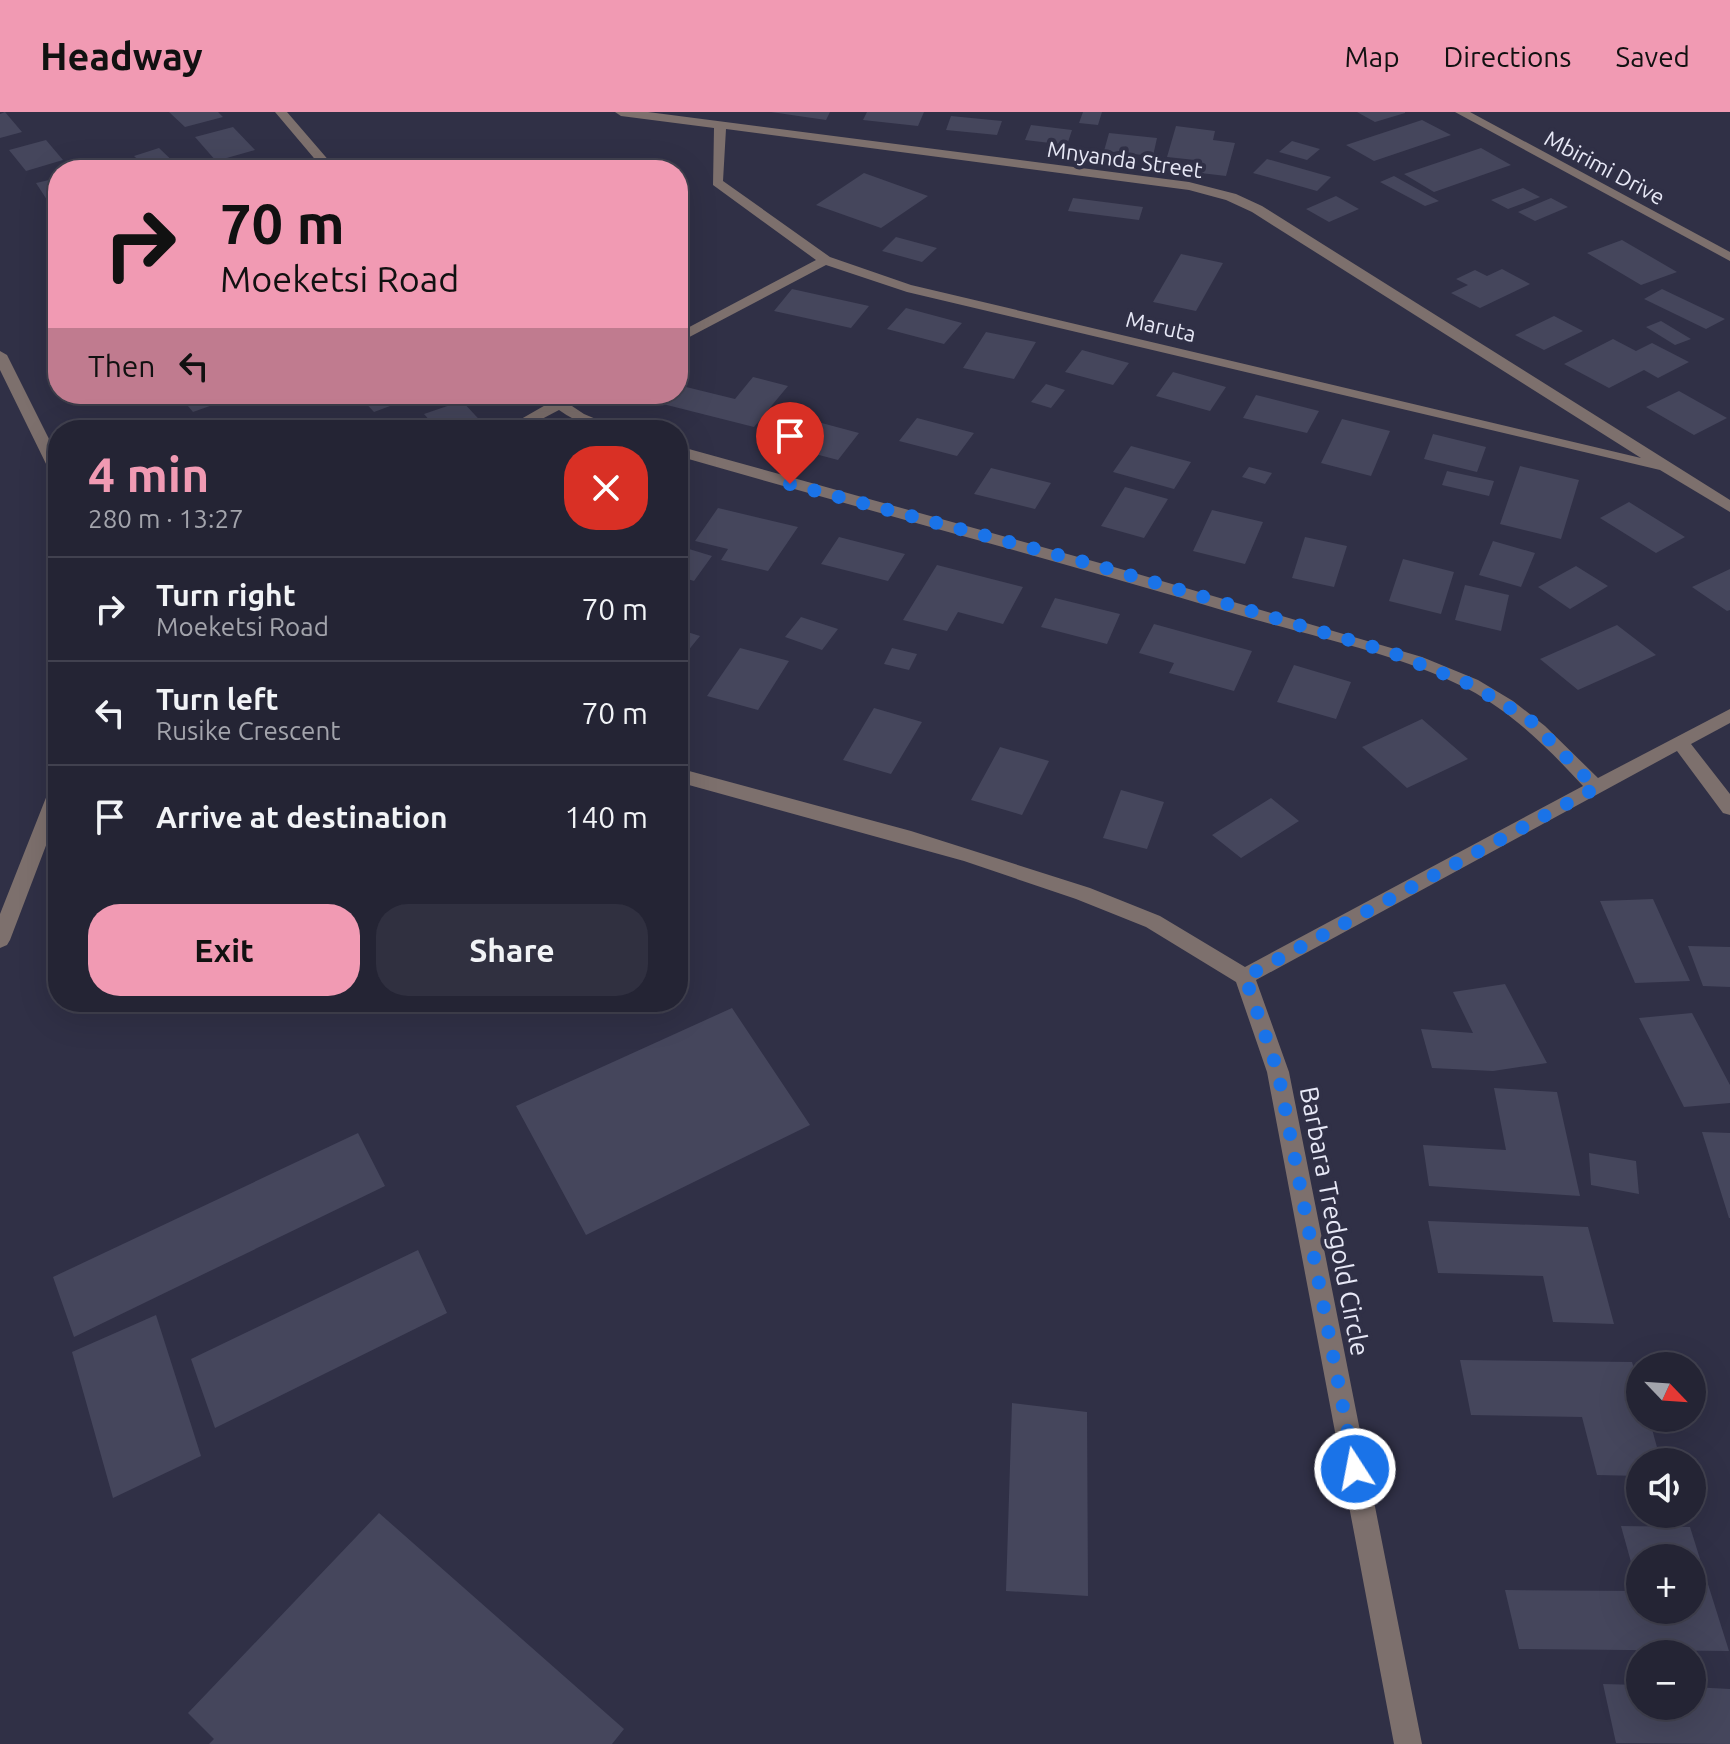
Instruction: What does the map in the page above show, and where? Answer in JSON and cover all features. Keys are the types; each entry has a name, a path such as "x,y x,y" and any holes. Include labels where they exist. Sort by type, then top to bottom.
{"street":[{"path":"281,112 322,160"},
{"name":"Mnyanda Street","path":"621,112 1189,186 1231,197 1257,209 1730,507"},
{"name":"Mbirimi Drive","path":"1461,112 1730,257"},
{"name":"Maruta","path":"720,126 717,182 825,260 907,288 1673,470"},
{"path":"688,334 825,260"},
{"path":"0,355 48,452"},
{"path":"524,420 545,404"},
{"path":"560,404 587,420"},
{"path":"688,454 846,500 1092,564 1390,652 1472,685 1530,720 1596,788"},
{"path":"688,778 986,863 1142,916 1245,977 1730,715"},
{"path":"1681,743 1730,808"},
{"path":"0,940 48,816"},
{"name":"Barbara Tredgold Circle","path":"1245,977 1278,1072 1408,1744"}],"building":[{"path":"5,112 22,132 0,138 0,114"},
{"path":"169,112 218,112 223,117 185,127"},
{"path":"771,112 830,112 826,120"},
{"path":"867,112 924,112 918,126 863,120"},
{"path":"1083,112 1102,112 1098,125 1079,123"},
{"path":"1357,112 1405,112 1405,113 1375,122"},
{"path":"951,116 1002,121 997,135 946,130"},
{"path":"1422,120 1451,135 1374,161 1346,145"},
{"path":"1031,125 1072,130 1067,145 1025,140"},
{"path":"1176,126 1215,131 1213,140 1235,143 1226,176 1192,172 1195,160 1167,157"},
{"path":"233,127 255,150 215,160 195,137"},
{"path":"1109,133 1157,138 1153,156 1104,151"},
{"path":"46,140 63,160 48,160 48,164 26,171 9,150"},
{"path":"1292,141 1320,149 1307,160 1279,152"},
{"path":"159,148 172,160 138,160 134,156"},
{"path":"1481,148 1511,165 1434,192 1404,174"},
{"path":"1267,159 1331,177 1317,191 1253,173"},
{"path":"864,173 928,196 881,228 816,205"},
{"path":"1394,176 1439,201 1425,206 1380,182"},
{"path":"48,180 48,201 36,183"},
{"path":"1523,188 1540,197 1508,209 1491,200"},
{"path":"1336,196 1359,209 1329,222 1306,209"},
{"path":"1073,198 1143,207 1139,220 1068,211"},
{"path":"1551,198 1568,207 1535,221 1518,212"},
{"path":"896,237 937,248 922,262 882,251"},
{"path":"1622,240 1677,272 1641,285 1587,253"},
{"path":"1181,254 1223,263 1196,311 1153,302"},
{"path":"1502,269 1530,284 1480,308 1451,293 1468,285 1456,279 1475,270 1487,276"},
{"path":"792,289 869,306 851,328 774,311"},
{"path":"1662,289 1725,319 1706,329 1644,299"},
{"path":"906,308 962,323 944,344 887,329"},
{"path":"1554,316 1583,331 1544,350 1515,335"},
{"path":"1661,321 1691,339 1675,345 1646,327"},
{"path":"986,332 1036,342 1014,379 963,368"},
{"path":"1613,339 1636,351 1652,343 1689,362 1658,378 1644,370 1609,388 1564,364"},
{"path":"1082,350 1129,363 1113,385 1065,372"},
{"path":"1173,372 1226,387 1210,411 1156,396"},
{"path":"753,377 788,386 754,427 663,404 688,404 688,387 735,399"},
{"path":"1046,384 1065,390 1051,408 1031,402"},
{"path":"1679,391 1727,418 1694,435 1646,407"},
{"path":"1256,395 1319,411 1307,433 1243,418"},
{"path":"186,404 215,404 193,412"},
{"path":"366,404 395,404 374,412"},
{"path":"453,404 465,404 480,420 429,420 424,414"},
{"path":"803,418 859,433 838,460 781,445"},
{"path":"917,418 974,433 957,456 899,441"},
{"path":"1342,419 1390,431 1371,476 1321,463"},
{"path":"1433,434 1486,447 1477,472 1424,459"},
{"path":"1131,446 1191,462 1174,489 1113,472"},
{"path":"1520,466 1579,480 1561,539 1500,524"},
{"path":"1249,467 1272,473 1265,484 1242,477"},
{"path":"991,468 1051,483 1035,509 974,494"},
{"path":"1447,471 1494,481 1489,496 1442,485"},
{"path":"1125,487 1168,499 1144,538 1101,526"},
{"path":"1629,502 1685,537 1656,553 1600,518"},
{"path":"718,508 798,527 768,571 721,560 728,549 695,541"},
{"path":"1212,510 1263,522 1245,564 1193,551"},
{"path":"839,537 905,554 888,581 821,564"},
{"path":"1305,537 1347,546 1334,587 1292,578"},
{"path":"1493,541 1535,553 1521,587 1479,575"},
{"path":"688,550 712,556 694,581 688,579"},
{"path":"1403,559 1454,572 1441,614 1389,601"},
{"path":"937,565 1023,587 1003,624 958,612 947,631 903,620"},
{"path":"1576,566 1608,586 1570,609 1538,587"},
{"path":"1730,569 1730,610 1727,611 1692,587"},
{"path":"1465,585 1509,595 1501,631 1455,620"},
{"path":"1055,598 1120,614 1107,644 1041,627"},
{"path":"801,617 838,629 822,650 785,637"},
{"path":"1154,624 1252,651 1234,691 1169,673 1174,663 1139,653"},
{"path":"1617,625 1656,655 1578,690 1540,659"},
{"path":"688,632 700,636 688,651"},
{"path":"740,648 789,661 758,710 707,696"},
{"path":"892,648 917,654 909,670 884,664"},
{"path":"1294,665 1351,682 1336,719 1277,702"},
{"path":"874,708 922,722 891,774 843,760"},
{"path":"1422,719 1468,759 1407,788 1362,747"},
{"path":"1000,747 1049,761 1022,815 971,800"},
{"path":"1121,790 1164,802 1147,849 1103,838"},
{"path":"1271,798 1299,821 1241,858 1212,835"},
{"path":"1653,899 1690,981 1635,983 1600,901"},
{"path":"1688,946 1730,947 1730,987 1703,986"},
{"path":"1505,984 1547,1063 1493,1071 1432,1068 1421,1029 1473,1033 1453,992"},
{"path":"732,1008 810,1125 586,1235 516,1106"},
{"path":"1692,1013 1730,1085 1730,1103 1684,1107 1639,1018"},
{"path":"1494,1088 1557,1092 1580,1196 1429,1186 1423,1145 1506,1150"},
{"path":"1702,1132 1730,1133 1730,1218 1729,1218"},
{"path":"358,1133 385,1186 74,1337 53,1277"},
{"path":"1589,1153 1636,1161 1639,1194 1591,1185"},
{"path":"1428,1221 1588,1227 1614,1324 1553,1322 1543,1276 1438,1273"},
{"path":"418,1250 447,1313 215,1428 191,1359"},
{"path":"156,1315 201,1456 113,1498 72,1352"},
{"path":"1460,1360 1626,1362 1626,1432 1653,1432 1657,1448 1626,1448 1626,1476 1597,1475 1582,1417 1471,1415"},
{"path":"1012,1403 1087,1412 1088,1596 1006,1591"},
{"path":"379,1513 624,1729 612,1744 209,1744 214,1739 188,1713"},
{"path":"1621,1526 1690,1528 1695,1544 1626,1544"},
{"path":"1706,1578 1729,1651 1706,1651 1706,1640 1626,1640 1626,1650 1519,1649 1505,1590 1626,1591 1626,1624 1706,1624"},
{"path":"1603,1684 1626,1685 1626,1720 1706,1720 1706,1688 1730,1689 1730,1744 1616,1743"}],"route":[{"path":"790,484 1092,564 1390,652 1472,685 1530,720 1596,788 1245,977 1278,1072 1355,1469"}]}
